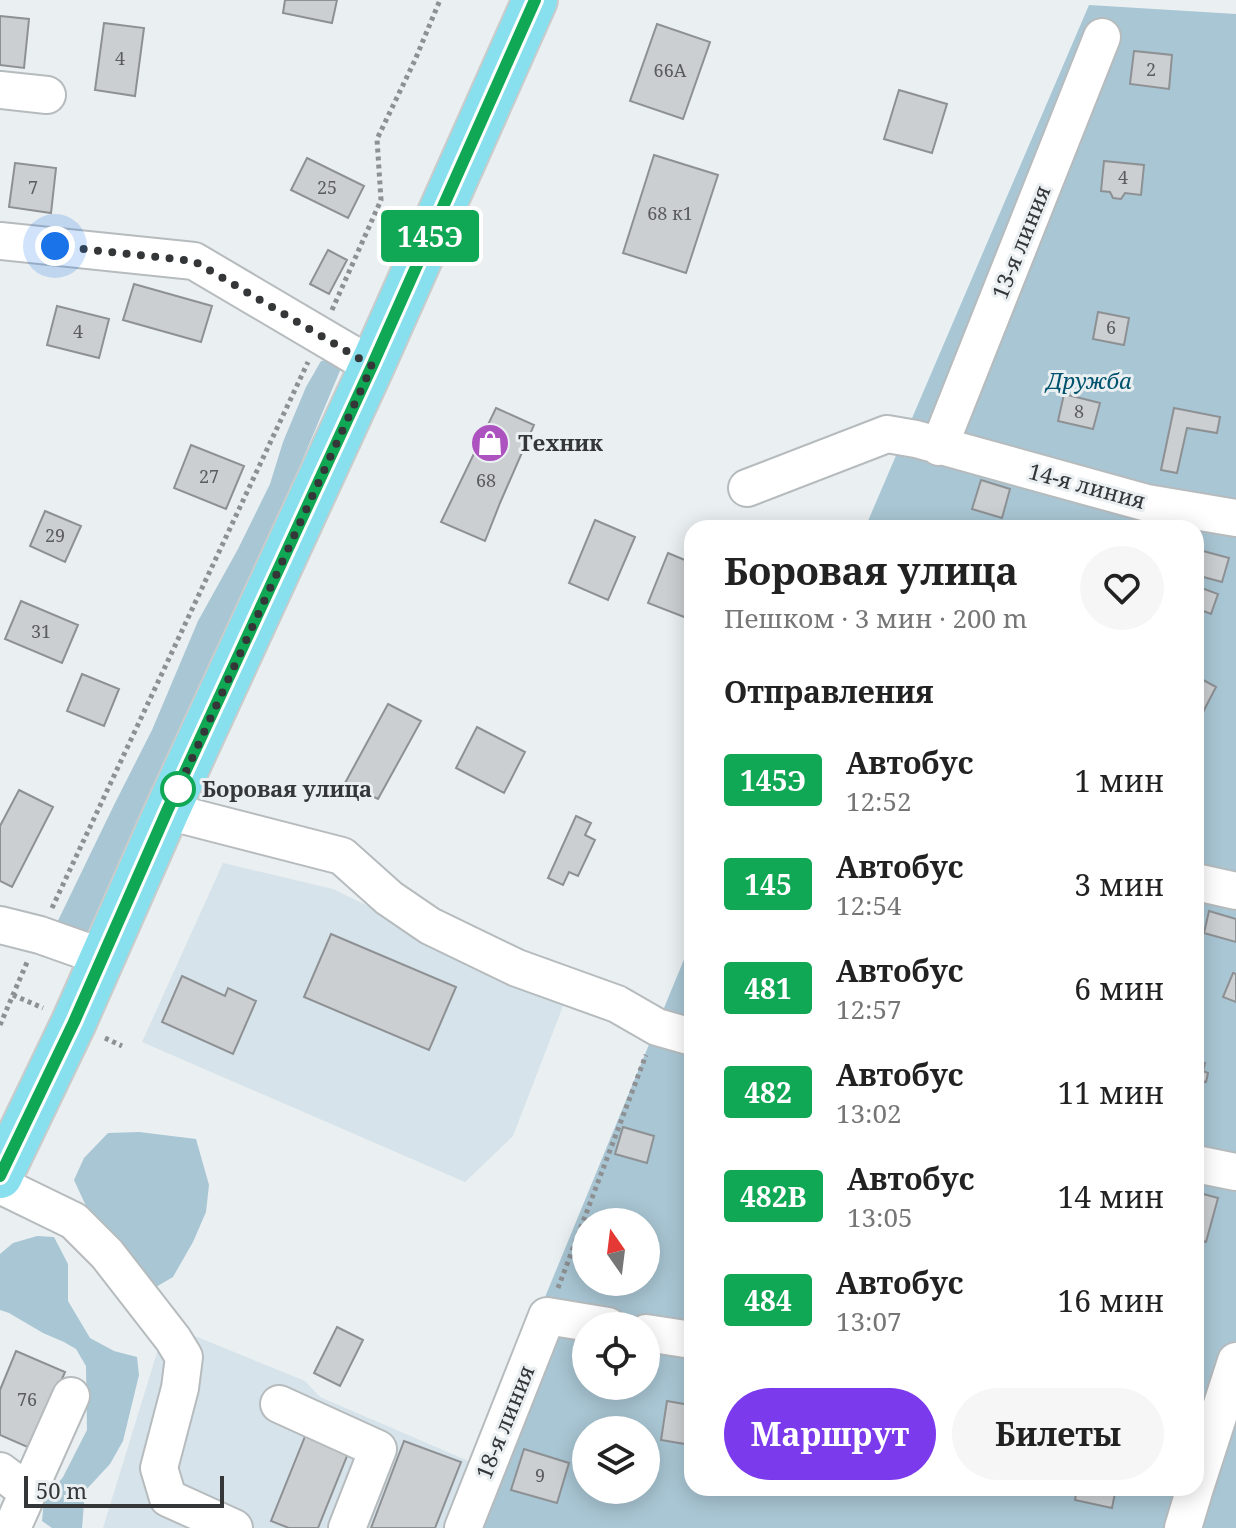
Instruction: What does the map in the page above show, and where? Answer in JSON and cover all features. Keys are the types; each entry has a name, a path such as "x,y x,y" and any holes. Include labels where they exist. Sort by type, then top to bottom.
{"main road":[{"path":"0,1176 74,1022 535,0"}],"street":[{"name":"13-я линия","path":"939,447 1102,37"},
{"path":"0,90 47,95"},
{"path":"0,241 194,261 372,366"},
{"name":"14-я линия","path":"747,488 887,434 916,439 1147,503 1236,518"},
{"path":"167,811 342,856 389,898 430,926 517,968 617,1004 657,1027 684,1035"},
{"path":"1204,884 1236,891"},
{"path":"0,925 40,935 102,957"},
{"path":"1204,1166 1236,1172"},
{"path":"0,1185 74,1221 107,1254 173,1339 184,1357 180,1388 159,1468 168,1498 234,1528"},
{"path":"547,1316 572,1320"},
{"name":"18-я линия","path":"463,1528 547,1316"},
{"path":"660,1335 684,1339"},
{"path":"1204,1463 1236,1361"},
{"path":"12,1528 14,1482 71,1396"},
{"path":"279,1404 378,1449 347,1528"},
{"path":"1183,1528 1193,1496"}],"path":[{"path":"0,1025 381,200 377,139 440,0"},
{"path":"13,995 48,1011"},
{"path":"547,1316 657,1027"}],"shaded area":[{"path":"223,863 333,889 565,1001 513,1136 465,1182 142,1042"},
{"path":"185,1332 305,1381 320,1397 473,1463 447,1528 103,1528 159,1346"}],"green space":[{"name":"Дружба","path":"1089,5 1236,14 1236,1528 450,1528 572,1232 572,1296 660,1296 660,1208 582,1208 684,959 684,1496 1204,1496 1204,520 868,520"},
{"path":"321,361 342,366 273,530 90,931 73,935 53,931 152,730 198,621 270,484 283,442 306,387"},
{"path":"139,1132 196,1139 209,1185 206,1212 193,1242 173,1277 149,1291 86,1206 74,1180 84,1158 108,1133"},
{"path":"37,1236 54,1237 68,1264 68,1301 90,1338 114,1351 137,1357 139,1375 123,1441 110,1464 85,1491 82,1528 52,1528 42,1521 44,1501 63,1477 87,1430 86,1366 76,1349 0,1310 0,1254 13,1243"}],"building":[{"path":"285,0 337,0 332,23 283,13"},
{"path":"0,16 29,19 24,68 0,65"},
{"path":"104,23 144,28 135,96 95,90"},
{"path":"657,24 710,42 683,119 630,101"},
{"path":"1134,51 1172,55 1169,89 1130,84"},
{"path":"899,90 947,104 932,153 884,139"},
{"path":"654,155 718,175 686,273 623,253"},
{"path":"307,158 364,186 348,218 291,190"},
{"path":"1104,161 1144,165 1141,195 1125,193 1121,199 1113,198 1110,192 1101,191"},
{"path":"15,163 56,168 51,213 9,207"},
{"path":"328,250 347,260 329,294 310,284"},
{"path":"134,284 212,306 201,342 123,320"},
{"path":"57,306 109,319 99,358 47,345"},
{"path":"1098,312 1129,318 1124,345 1093,339"},
{"path":"1064,394 1100,403 1093,429 1058,421"},
{"path":"496,408 534,425 485,541 441,522"},
{"path":"1174,408 1220,417 1217,433 1187,428 1177,473 1161,470"},
{"path":"191,445 244,466 226,509 174,488"},
{"path":"981,480 1010,489 1002,518 972,509"},
{"path":"45,511 81,526 65,562 30,546"},
{"path":"595,520 635,537 608,600 569,583"},
{"path":"1204,551 1229,558 1222,582 1204,577"},
{"path":"668,553 684,560 684,617 648,603"},
{"path":"1204,589 1218,594 1211,614 1204,611"},
{"path":"21,601 78,625 62,663 5,639"},
{"path":"82,674 119,689 104,726 67,711"},
{"path":"1204,680 1216,687 1204,710"},
{"path":"388,704 421,721 378,799 345,783"},
{"path":"477,727 525,752 504,793 456,768"},
{"path":"19,790 53,807 12,887 0,881 0,826"},
{"path":"576,816 591,823 585,835 595,840 578,876 569,872 563,885 548,878"},
{"path":"1209,911 1236,919 1236,942 1204,933"},
{"path":"331,934 456,987 429,1050 304,997"},
{"path":"1233,973 1236,974 1236,1002 1223,997"},
{"path":"182,976 225,996 228,988 256,1001 233,1054 162,1022"},
{"path":"623,1127 654,1136 647,1163 615,1154"},
{"path":"1204,1194 1218,1198 1204,1241"},
{"path":"337,1327 363,1340 340,1386 314,1373"},
{"path":"16,1351 65,1372 32,1449 0,1435 0,1390"},
{"path":"667,1401 684,1404 684,1444 661,1440"},
{"path":"306,1434 349,1451 318,1528 289,1528 271,1521"},
{"path":"404,1441 461,1462 435,1528 371,1528"},
{"path":"524,1449 569,1463 557,1503 511,1490"},
{"path":"1076,1496 1114,1496 1112,1508 1075,1500"}],"bus line":[{"name":"145Э","path":"0,1176 74,1022 535,0"}],"place":[{"name":"Техник","path":"490,443"},
{"name":"Боровая улица","path":"178,789"}],"route":[{"path":"55,246 194,261 372,366 178,789"}]}
